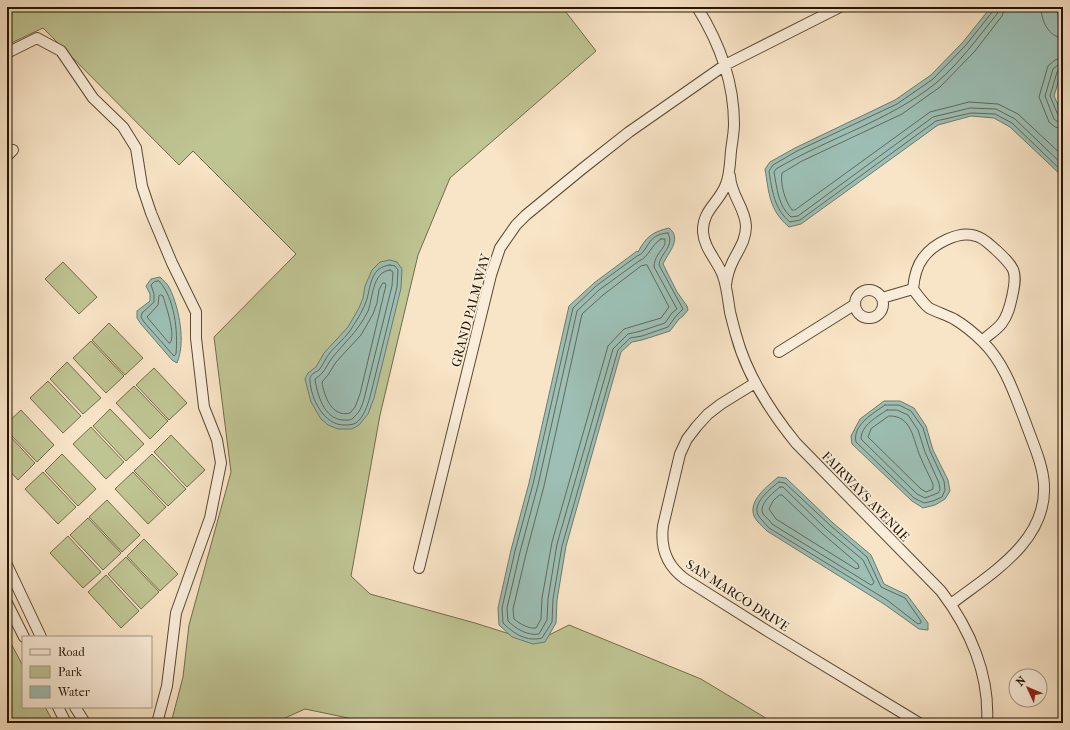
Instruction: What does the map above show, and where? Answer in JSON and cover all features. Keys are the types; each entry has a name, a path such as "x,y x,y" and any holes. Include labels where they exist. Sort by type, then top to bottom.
{"street":[{"name":"FAIRWAYS AVENUE","path":"697,7 710,28 725,65 732,99 734,124 726,184 718,199 707,214 703,233 706,243 719,267 726,285 730,314 736,338 745,361 755,383 778,420 796,443 936,586 951,604 970,636 983,674 986,694 987,723"},
{"name":"GRAND PALM WAY","path":"419,568 491,275 500,248 508,236 526,215 582,169 647,119 725,65 840,7"},
{"path":"7,53 37,38 61,51 93,98 123,127 136,148 142,186 152,213 172,263 196,312 196,338 204,407 217,440 221,463 210,518 176,613 168,686 158,723"},
{"name":"FAIRWAYS AVENUE","path":"726,285 729,271 742,246 746,226 744,214 730,183 729,166"},
{"path":"951,604 1019,550 1029,537 1036,524 1044,494 1044,484 1038,455 1008,377 999,361 982,341 956,320 930,308 913,290 914,278 923,258 951,237 959,234 968,234 982,238 1009,262 1016,275 1008,314 1003,322 982,341"},
{"path":"779,352 854,305 857,296 865,290 875,291 882,298 883,306 882,311 875,317 866,318 858,314 854,305"},
{"path":"882,298 913,290"},
{"name":"SAN MARCO DRIVE","path":"755,383 708,414 697,426 685,444 680,454 663,526 662,547 665,556 677,573 788,644 919,723"},
{"path":"7,565 41,636"},
{"path":"7,603 24,636"},
{"path":"58,708 66,723"},
{"path":"76,708 85,723"}],"green space":[{"path":"7,7 562,7 596,51 450,178 418,255 380,415 351,576 370,594 475,623 535,642 569,625 701,679 774,723 372,723 305,709 274,723 171,723 183,677 189,625 231,472 214,337 296,254 193,151 179,165 43,28 7,45"},
{"path":"63,262 97,297 79,314 45,279"},
{"path":"109,323 143,358 125,375 92,340"},
{"path":"91,341 124,376 106,393 73,358"},
{"path":"67,362 101,398 83,414 50,379"},
{"path":"154,368 187,403 169,420 136,385"},
{"path":"48,381 81,416 63,433 30,398"},
{"path":"134,386 168,421 150,439 116,403"},
{"path":"110,409 144,444 126,461 93,426"},
{"path":"21,410 54,445 37,462 7,431 7,423"},
{"path":"91,427 124,462 106,479 73,444"},
{"path":"7,433 35,463 18,480 7,468"},
{"path":"171,435 205,470 187,487 154,452"},
{"path":"62,454 96,489 78,506 45,471"},
{"path":"152,454 186,489 168,506 134,471"},
{"path":"43,472 76,507 58,524 25,489"},
{"path":"133,472 166,507 148,524 115,489"},
{"path":"107,500 140,535 122,552 89,517"},
{"path":"88,518 121,553 103,570 70,535"},
{"path":"68,536 101,572 83,588 50,553"},
{"path":"144,539 178,574 160,591 127,556"},
{"path":"126,557 159,592 141,609 108,574"},
{"path":"106,575 139,611 121,628 88,592"},
{"path":"7,636 22,664 22,708 46,708 54,723 7,723"}],"water":[{"path":"991,7 1055,7 1063,27 1062,70 1054,96 1063,116 1063,177 1010,127 994,118 971,116 938,125 801,224 789,227 782,221 771,201 765,169 770,162 795,148 895,100 931,75 963,42"},
{"path":"669,228 675,237 673,246 663,264 688,310 670,331 632,342 621,352 566,546 557,600 556,623 545,642 533,644 512,637 499,625 498,608 511,550 529,483 569,306 594,283 637,251 638,252 650,236 658,231"},
{"path":"390,260 397,262 402,269 401,288 374,398 368,414 359,425 352,429 338,429 328,425 321,419 311,402 305,379 308,373 316,367 324,353 348,327 359,308 363,298 365,286 372,270 380,262"},
{"path":"160,277 169,287 179,315 181,345 177,363 172,360 137,318 137,311 150,301 150,294 146,286 151,279"},
{"path":"884,401 900,401 914,408 926,426 933,450 948,480 950,491 945,499 935,505 923,508 912,501 852,444 851,436 860,419"},
{"path":"778,477 786,478 833,523 871,555 884,584 907,595 928,623 928,630 919,629 884,604 767,531 756,520 753,510 756,499 764,489"}]}
